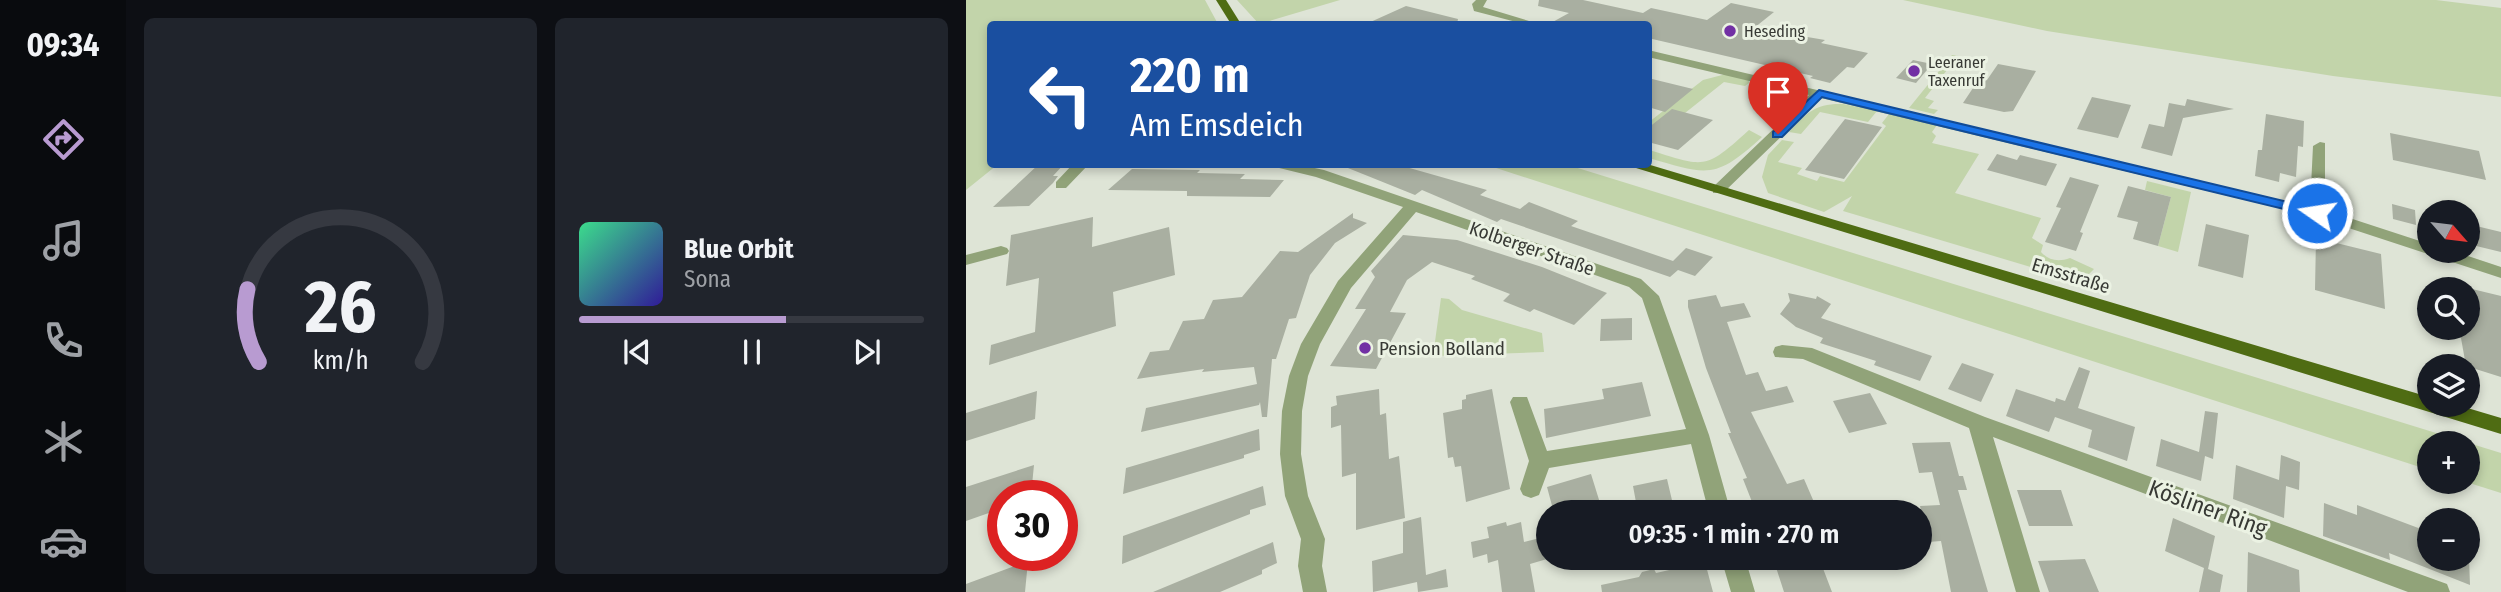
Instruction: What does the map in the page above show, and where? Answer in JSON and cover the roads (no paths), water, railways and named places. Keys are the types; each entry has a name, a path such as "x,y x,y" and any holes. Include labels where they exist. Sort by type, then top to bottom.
{"main road":[{"path":"1221,0 1234,21"},
{"name":"Emsstraße","path":"1644,168 2501,426"}],"street":[{"path":"1482,0 1478,9 1523,21"},
{"path":"1652,54 2317,213 2417,245"},
{"path":"1718,190 1819,93"},
{"path":"2317,213 2320,146"},
{"path":"1061,185 1078,168"},
{"name":"Kolberger Straße","path":"1292,168 1319,173 1635,283 1650,296 1699,436 1716,500"},
{"path":"1315,592 1310,563 1314,543 1310,524 1301,510 1290,447 1298,384 1307,351 1326,310 1362,258 1413,206"},
{"path":"966,260 1001,251"},
{"path":"2471,263 2501,273"},
{"name":"Kösliner Ring","path":"1782,352 1805,353 1978,423 2438,592"},
{"path":"1520,402 1540,461 1531,489"},
{"path":"1978,423 2028,592"},
{"path":"1540,461 1699,436"},
{"path":"1736,570 1742,592"}],"place":[{"name":"Heseding","path":"1730,31"},
{"name":"Leeraner Taxenruf","path":"1914,71"},
{"name":"Pension Bolland","path":"1365,348"}]}
